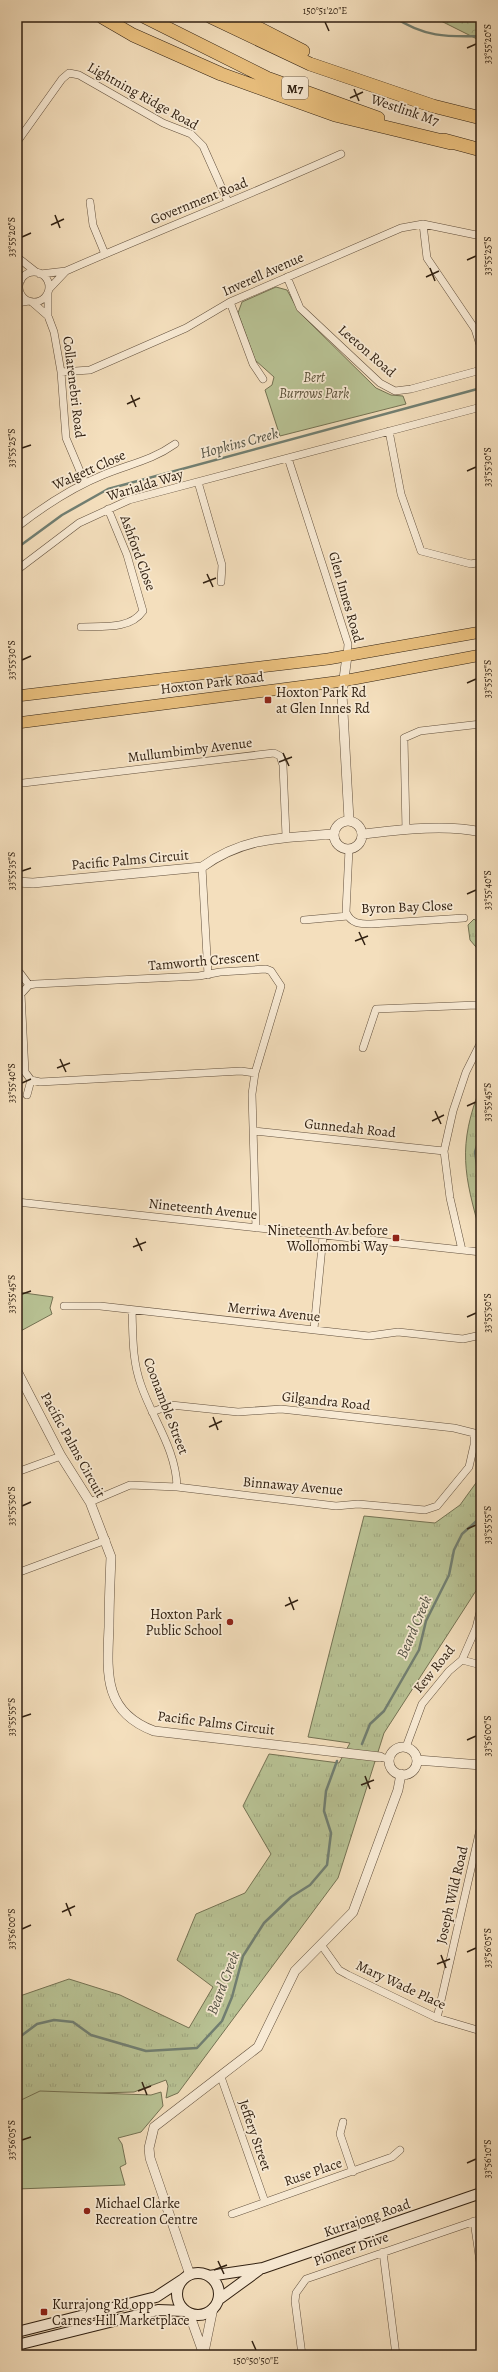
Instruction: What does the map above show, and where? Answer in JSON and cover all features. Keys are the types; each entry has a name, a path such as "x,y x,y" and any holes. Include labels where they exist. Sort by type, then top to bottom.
{"highway":[{"path":"102,17 133,35 221,74 335,116 451,143"},
{"name":"Westlink M7","path":"145,17 267,78 451,143 481,150"},
{"name":"Westlink M7","path":"211,17 310,64 433,106 481,118"},
{"name":"M7","path":"237,17 306,53 433,106"}],"main road":[{"name":"Hoxton Park Road","path":"17,696 347,656 481,632"},
{"name":"Hoxton Park Road","path":"17,723 343,681 481,655"},
{"name":"Kurrajong Road","path":"263,2268 481,2193"},
{"path":"209,2276 263,2268"},
{"path":"17,2345 158,2310 187,2312 202,2315 263,2268"},
{"path":"17,2332 156,2297 186,2277 201,2273 209,2276 216,2284 216,2304"},
{"path":"186,2277 177,2296 187,2312"}],"street":[{"name":"Lightning Ridge Road","path":"17,142 20,132 62,79 69,73 80,75 163,123 191,134 203,146 228,202"},
{"name":"Government Road","path":"38,273 66,271 228,202 248,196 341,154"},
{"path":"90,202 93,225 105,254"},
{"path":"424,224 427,258 475,329 481,348"},
{"name":"Inverell Avenue","path":"61,372 90,370 186,328 230,302 401,228 424,224 481,236"},
{"path":"17,257 47,279 48,291 41,300 17,303"},
{"path":"17,269 22,295 31,301"},
{"name":"Government Road","path":"48,291 66,271"},
{"path":"19,285 28,274 38,273"},
{"name":"Leeton Road","path":"287,277 300,308 380,383 395,391 412,389 481,370"},
{"name":"Collarenebri Road","path":"48,291 48,316 54,332 61,372 66,438 85,483"},
{"name":"Collarenebri Road","path":"31,301 48,316"},
{"path":"230,302 254,364 263,379"},
{"name":"Warialda Way","path":"17,570 79,523 129,500 481,407"},
{"path":"389,431 401,494 421,551 471,564 481,562"},
{"name":"Walgett Close","path":"17,527 48,503 85,483 158,456 175,444"},
{"name":"Glen Innes Road","path":"288,458 348,644 342,694 349,820"},
{"path":"198,482 222,565 221,582"},
{"name":"Ashford Close","path":"81,627 126,624 137,620 143,611 126,555 108,509"},
{"path":"406,830 404,738 420,731 481,724"},
{"name":"Mullumbimby Avenue","path":"23,783 274,753 280,756 283,765 286,836"},
{"path":"349,820 359,825 363,834 359,844 349,849 338,844 334,834 338,824 349,820"},
{"path":"363,834 406,830 470,829 481,832"},
{"name":"Pacific Palms Circuit","path":"17,882 33,883 202,867 224,852 256,840 286,836 334,834"},
{"name":"Byron Bay Close","path":"349,849 346,907 348,916 359,924 464,918"},
{"path":"202,867 208,975"},
{"path":"304,920 348,916"},
{"name":"Tamworth Crescent","path":"28,985 208,975 266,969 271,971 278,978 281,986 255,1073 252,1094 256,1228"},
{"path":"20,973 28,985 21,994 25,1072 31,1080 40,1082 241,1071 255,1073"},
{"path":"363,1048 376,1010 477,1005 481,1007"},
{"path":"462,1250 450,1198 444,1150 457,1098 466,1072 481,1042"},
{"path":"27,1095 31,1080"},
{"name":"Gunnedah Road","path":"254,1131 444,1150"},
{"name":"Nineteenth Avenue","path":"17,1202 481,1252"},
{"path":"314,1329 323,1236"},
{"name":"Merriwa Avenue","path":"64,1306 100,1306 369,1336 398,1332 463,1339 481,1335"},
{"name":"Coonamble Street","path":"132,1310 133,1357 152,1412 169,1446 177,1470 177,1487"},
{"name":"Pacific Palms Circuit","path":"17,1372 61,1456 90,1502 106,1540 111,1557 107,1674 113,1694 123,1710 132,1720 154,1731 389,1759"},
{"name":"Gilgandra Road","path":"152,1412 171,1405 238,1412 281,1409 454,1428 474,1433"},
{"name":"Binnaway Avenue","path":"90,1502 130,1484 177,1487 336,1506 358,1504 425,1510 437,1506 469,1467 474,1445 474,1433"},
{"path":"17,1472 61,1456"},
{"path":"17,1574 106,1540"},
{"name":"Kew Road","path":"406,1747 422,1704 449,1671 462,1660 476,1628 481,1608"},
{"path":"462,1660 481,1665"},
{"path":"406,1747 414,1752 417,1760 414,1769 401,1774 391,1768 389,1759 395,1749 406,1747"},
{"path":"417,1760 481,1765"},
{"path":"186,2277 150,2158 149,2148 154,2127 163,2118 221,2077 258,2047 295,1971 322,1946 353,1912 398,1790 401,1774"},
{"name":"Joseph Wild Road","path":"437,2018 481,1824"},
{"name":"Mary Wade Place","path":"322,1946 339,1970 437,2018 481,2031"},
{"name":"Jeffery Street","path":"221,2077 265,2202"},
{"path":"342,2122 340,2134 353,2172"},
{"name":"Ruse Place","path":"232,2214 353,2172 392,2157 400,2150"},
{"path":"478,2220 481,2269"},
{"name":"Pioneer Drive","path":"302,2355 295,2301 296,2292 299,2286 314,2275 478,2220"},
{"path":"383,2252 396,2355"},
{"path":"204,2353 216,2304"},
{"path":"187,2312 204,2353"}],"green space":[{"path":"433,17 481,17 481,41"},
{"name":"Bert Burrows Park","path":"276,287 287,290 299,312 376,388 391,395 403,396 406,404 280,436 265,390 272,385 274,377 255,360 238,313 242,302"},
{"path":"474,919 481,925 481,953 470,940 468,925"},
{"path":"481,1086 481,1235 470,1195 467,1177 466,1144 468,1126"},
{"path":"17,1292 53,1297 50,1308 52,1314 17,1333"},
{"path":"481,1476 481,1583 384,1733 338,1878 178,2093 166,2098 168,2086 166,2080 134,2092 64,2094 17,2104 17,1997 69,1979 120,1995 189,2028 213,1987 177,1960 196,1914 245,1893 271,1854 243,1806 269,1754 339,1763 350,1743 308,1737 364,1516 435,1523 460,1505"},
{"path":"40,2091 151,2095 161,2092 163,2106 141,2132 118,2138 122,2144 126,2164 120,2167 125,2185 17,2189 17,2102"}],"waterway":[{"path":"394,17 415,29 425,32 446,36 481,36"},
{"name":"Hopkins Creek","path":"17,548 62,515 108,489 481,388"},
{"name":"Beard Creek","path":"481,1134 475,1152 481,1190"},
{"name":"Beard Creek","path":"362,1744 370,1724 384,1711 419,1650 426,1621 449,1575 454,1550 462,1534 481,1517"},
{"name":"Beard Creek","path":"17,2039 37,2024 54,2020 73,2022 91,2035 146,2051 197,2048 222,2021 232,1997 243,1956 264,1923 291,1897 310,1885 327,1865 331,1833 324,1811 326,1791 337,1761"}],"place":[{"name":"Hoxton Park Rd at Glen Innes Rd","path":"268,700"},
{"name":"Nineteenth Av before Wollomombi Way","path":"396,1238"},
{"name":"Hoxton Park Public School","path":"230,1622"},
{"name":"Michael Clarke Recreation Centre","path":"87,2211"},
{"name":"Kurrajong Rd opp Carnes Hill Marketplace","path":"44,2312"}]}
